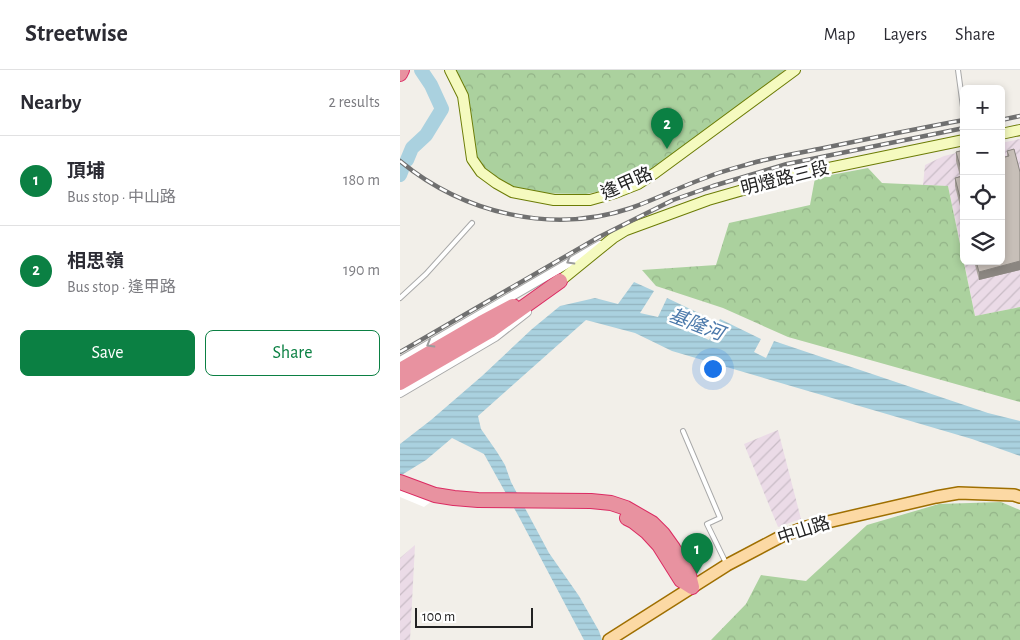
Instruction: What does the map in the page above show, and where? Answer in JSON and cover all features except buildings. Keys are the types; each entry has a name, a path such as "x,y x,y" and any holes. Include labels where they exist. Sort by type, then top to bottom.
{"highway":[{"path":"400,74 402,70"},
{"path":"403,372 481,323 560,281"},
{"path":"400,482 435,495 454,498 565,504"},
{"path":"400,491 428,502 478,508 591,501 611,503 626,508 652,523 663,534 690,575 692,587"}],"main road":[{"name":"逢甲路","path":"450,70 463,96 472,159 481,172 512,192 554,200 590,200 638,184 795,70"},
{"path":"1005,133 1020,130"},
{"name":"明燈路三段","path":"560,281 613,238 626,230 708,200 795,175 960,141"},
{"name":"中山路","path":"610,639 727,565 782,536 806,527 936,496 960,493 1020,496"}],"street":[{"name":"明燈路三段","path":"403,372 588,251 613,238"},
{"name":"明燈路三段","path":"400,393 495,337 523,316 560,281"}],"lane":[{"path":"958,70 960,85"},
{"path":"400,298 426,274 472,223"},
{"path":"683,431 720,518 707,524 727,565"}],"shaded area":[{"path":"1020,139 1020,307 975,316 965,265 1005,265 1005,142"},
{"path":"960,152 960,242 948,186 923,185 925,165 944,156"},
{"path":"778,430 801,519 778,527 744,444"},
{"path":"415,545 410,640 400,640 400,558"}],"green space":[{"path":"451,70 785,70 638,184 586,194 516,193 479,172"},
{"path":"868,168 882,183 948,186 960,244 960,265 964,265 975,316 1020,307 1020,402 788,337 723,308 656,286 642,270 716,265 729,223 810,205 815,178"},
{"path":"1001,502 1020,510 1020,640 711,640 746,604 761,575 806,581 867,525 939,504"}],"water":[{"name":"基隆河","path":"634,282 654,291 640,313 658,317 667,298 707,317 698,335 709,340 720,319 761,339 754,352 766,358 774,341 988,413 1020,421 1020,456 972,439 672,351 635,333 586,320 478,416 481,429 505,465 511,482 549,553 579,596 599,631 602,640 584,640 484,454 452,438 426,460 400,476 400,444 431,420 560,306 595,298 618,304"}],"pier":[{"path":"400,476 444,492 424,507 400,497"}],"waterway":[{"path":"407,160 412,148 426,135 442,109 431,85 421,70"},
{"path":"400,175 402,170"}],"railway":[{"path":"1005,119 1020,116"},
{"path":"400,161 425,179 452,194 480,206 540,219 570,219 601,216 631,208 724,171 756,162 960,121"},
{"path":"400,352 599,237 673,200 787,164 960,129"}],"place":[{"name":"相思嶺","path":"667,149"},
{"name":"頂埔","path":"697,574"}]}
